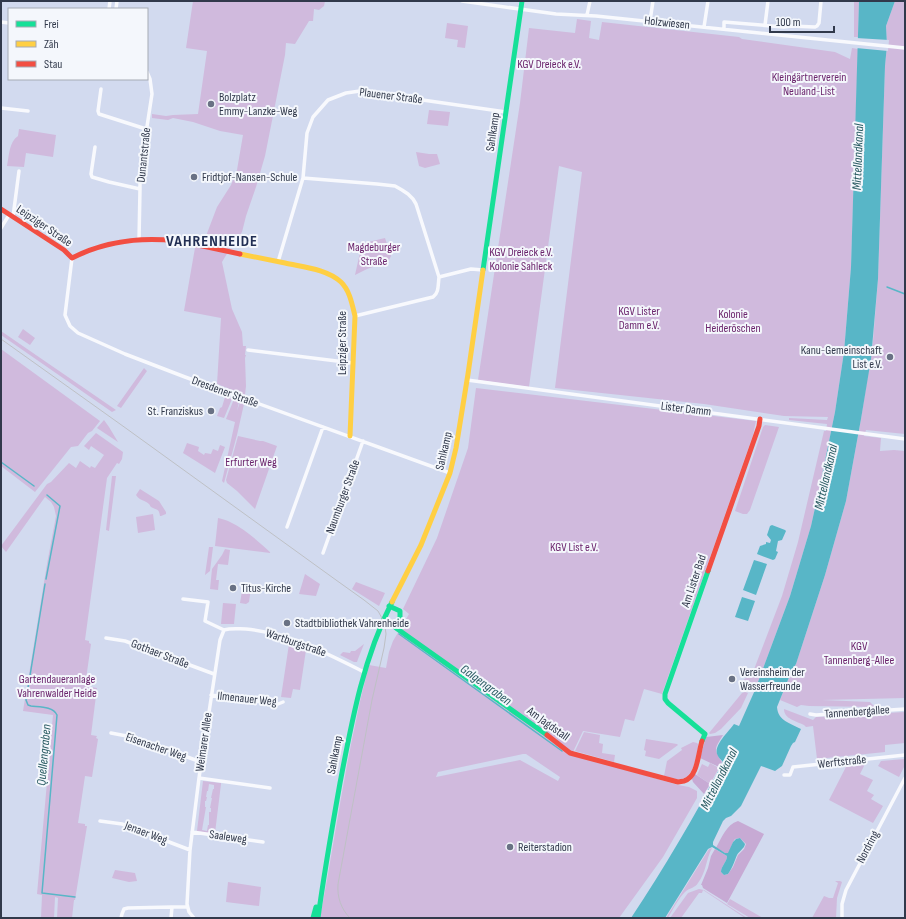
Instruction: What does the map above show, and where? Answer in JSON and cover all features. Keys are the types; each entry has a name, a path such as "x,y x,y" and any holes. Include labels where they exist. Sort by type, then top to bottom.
{"street":[{"name":"Holzwiesen","path":"462,1 556,14 588,15 650,21 905,48"},
{"name":"Sahlkamp","path":"318,918 321,889 350,728 364,672 377,634 389,606 421,545 450,473 459,432 467,380 522,1"},
{"path":"588,15 590,1"},
{"path":"650,21 653,1"},
{"path":"704,27 708,1"},
{"path":"765,25 768,1"},
{"path":"724,29 724,22 784,27 815,27 819,23 821,1"},
{"name":"Dunantstraße","path":"139,240 140,181 152,94 148,74"},
{"path":"101,89 98,111 99,114 146,129"},
{"name":"Plauener Straße","path":"278,262 303,178 307,133 313,117 328,100 346,93 360,90 506,112"},
{"path":"1,108 28,111"},
{"path":"95,147 91,174 92,176 109,182 140,189"},
{"path":"1,228 11,216 19,171"},
{"path":"303,178 388,185 408,194 416,204 439,277 438,291 436,295 355,316"},
{"name":"Leipziger Straße","path":"1,210 64,250 72,258 85,251 112,244 139,240 177,241 317,270 334,276 340,281 349,295 355,316 350,436"},
{"name":"Dresdener Straße","path":"72,258 65,315 66,321 78,332 125,354 179,375 450,473"},
{"path":"439,277 471,269 483,270"},
{"path":"248,350 353,363"},
{"name":"Lister Damm","path":"467,380 905,439"},
{"name":"Am Lister Bad","path":"705,734 668,703 665,699 665,694 759,426 760,419"},
{"path":"288,527 323,427"},
{"name":"Naumburger Straße","path":"323,552 363,441"},
{"path":"183,599 208,602 205,621 224,630"},
{"name":"Am Jagdstall","path":"389,606 400,611 400,622 396,628 570,753 678,782 683,782 688,780 695,769 705,734"},
{"name":"Wartburgstraße","path":"224,630 249,630 275,634 328,654 364,672"},
{"name":"Weimarer Allee","path":"187,907 190,850 198,778 214,674 220,640 224,630"},
{"name":"Gothaer Straße","path":"106,638 125,641 214,674"},
{"name":"Ilmenauer Weg","path":"211,695 278,704 283,702"},
{"name":"Tannenbergallee","path":"810,714 816,715 905,709"},
{"name":"Eisenacher Weg","path":"111,733 132,736 201,762"},
{"name":"Werftstraße","path":"784,775 790,775 793,767 905,755"},
{"path":"198,778 270,788"},
{"name":"Nordring","path":"842,918 842,904 846,890 905,778"},
{"name":"Jenaer Weg","path":"100,821 122,824 190,850"},
{"name":"Saaleweg","path":"192,832 263,842"},
{"name":"Sahlkamp","path":"313,918 321,889"},
{"path":"171,918 172,907"},
{"path":"121,918 124,909 128,908 187,907 194,918"}],"green space":[{"path":"193,1 325,1 324,6 319,10 314,9 313,21 309,21 295,44 286,43 285,55 265,156 256,187 242,232 222,262 232,309 242,332 243,346 246,346 245,395 217,384 221,318 184,311 196,242 206,236 217,207 231,185 237,170 243,135 220,131 193,122 173,118 168,120 152,118 152,114 166,116 198,114 207,51 186,48"},
{"path":"854,1 859,1 858,37 854,37"},
{"name":"KGV Tannenberg-Allee","path":"895,1 905,1 905,434 866,430 864,436 881,438 880,451 905,451 905,698 822,700 870,702 875,707 801,705 797,707 780,700 792,670 796,664 825,575 846,501 873,341 878,279 887,45 886,26"},
{"path":"577,19 591,21 589,38 599,40 602,22 739,37 742,39 835,52 850,59 852,48 858,49 851,267 844,352 835,412 811,526 790,596 755,690 745,685 741,686 741,682 753,672 782,596 798,542 824,431 826,431 827,424 789,420 789,418 827,420 828,417 784,416 704,404 555,388 582,172 559,166 529,387 478,380 520,103 529,28 575,33"},
{"path":"447,23 468,26 465,48 457,47 458,40 445,38"},
{"path":"429,110 450,112 448,126 427,124"},
{"path":"19,129 56,135 53,157 26,153 24,167 7,166 11,145 18,136"},
{"path":"416,152 437,154 440,164 425,168 419,166"},
{"name":"Magdeburger Straße","path":"385,238 391,256 388,262 355,275 361,248 360,244"},
{"path":"23,329 35,338 30,345 18,337"},
{"path":"1,331 116,410 112,412 1,335"},
{"path":"1,349 100,421 78,446 71,447 35,492 1,466"},
{"path":"144,368 147,371 121,408 117,406"},
{"name":"KGV List e.V.","path":"476,388 756,421 753,435 662,694 644,689 634,721 625,719 620,737 583,731 572,754 689,787 697,791 697,798 663,857 619,918 320,918 347,766 369,665 386,668 393,641 409,614 403,609 437,538 468,448","holes":["526,754 560,777 558,781 520,760 436,777 438,772"]},
{"path":"225,397 232,399 224,418 217,416"},
{"path":"234,399 239,402 237,411 240,402 244,404 224,483 222,481 235,422 226,419"},
{"path":"104,420 109,427 118,442 97,428"},
{"path":"765,425 779,427 750,510 747,514 743,514 735,511 763,427"},
{"name":"Gartendaueranlage Vahrenwalder Heide","path":"96,433 123,452 122,459 119,464 117,463 107,478 85,640 89,641 91,644 85,686 97,688 91,735 97,736 96,738 98,739 92,777 85,776 78,823 85,824 85,826 87,826 72,918 57,918 58,898 55,897 54,918 41,918 42,895 37,894 53,715 23,711 56,516 51,502 45,497 6,552 1,546 47,484 51,482 69,463 76,468 80,461 90,468 91,466 95,468 104,455 91,446 89,450 84,446"},
{"name":"Erfurter Weg","path":"238,436 263,441 277,446 255,509 227,483 226,480"},
{"path":"187,443 199,447 198,451 204,455 205,453 211,454 213,449 218,451 220,445 225,447 215,473 183,453"},
{"path":"112,476 116,476 109,531 106,530"},
{"path":"140,489 159,501 166,514 160,516 158,510 151,507 138,497 136,495"},
{"path":"153,514 155,530 138,533 136,517"},
{"path":"218,518 241,528 271,553 215,546"},
{"path":"209,547 213,547 210,571 205,575"},
{"path":"225,549 230,550 228,565 218,564 216,580 219,580 218,590 210,589 212,569"},
{"path":"305,574 320,584 316,596 299,594"},
{"path":"356,582 385,593 379,606 352,589"},
{"path":"243,585 250,586 251,588 249,602 246,604 240,603"},
{"path":"223,603 236,604 234,624 221,624"},
{"path":"289,644 306,650 300,690 293,689 291,698 281,697"},
{"path":"364,644 357,662 340,655 343,652 350,653 351,651 355,651"},
{"path":"742,693 748,693 741,708 721,729 710,734 709,733"},
{"path":"784,709 813,720 816,717 905,712 905,743 885,745 885,752 817,759 813,726 806,727 791,719 786,715"},
{"path":"584,732 600,735 599,743 603,744 602,753 615,755 614,762 575,751"},
{"path":"646,739 678,745 659,759 645,756 646,751 644,750"},
{"path":"693,742 698,744 698,748 691,772 684,778 678,779 664,776 667,761 682,750 681,748"},
{"path":"905,759 905,765 899,777 878,766 881,761"},
{"path":"866,762 860,774 873,780 867,791 874,795 871,799 883,806 873,823 829,800 848,763"},
{"path":"710,763 719,768 710,784 697,775 702,764 708,767"},
{"path":"203,781 221,783 215,833 212,833 212,828 209,833 197,831","holes":["209,784 214,785 211,798 211,812 209,812 209,825 207,831 202,830 207,791"]},
{"path":"712,848 701,879 697,885 682,895 668,918 666,918 709,849"},
{"path":"115,870 135,873 137,881 129,882 112,878"},
{"path":"835,881 842,882 837,898 836,918 812,918 824,896 833,898 838,883"},
{"path":"228,882 261,887 259,906 226,902"},
{"path":"699,889 704,890 747,918 703,890 702,893 699,893 681,918 670,918 688,893"},
{"path":"730,899 763,918 750,918 727,904"}],"shaded area":[{"path":"723,735 716,748 717,754 722,762 719,767 700,758 706,737"},
{"path":"695,774 710,784 704,794 693,782 692,779"},
{"path":"738,821 764,834 727,903 703,888 701,885 715,849 727,856 721,870 724,875 728,874 738,855 744,849 746,844 740,838 735,839 729,853 725,853 716,848 727,828"}],"water":[{"name":"Mittellandkanal","path":"859,1 895,1 886,26 887,45 878,279 871,359 846,501 825,575 796,664 792,670 777,707 782,719 801,729 782,766 775,771 761,766 741,806 731,816 723,821 713,845 725,853 728,853 736,839 740,838 745,844 737,855 728,874 724,875 721,872 727,856 712,847 708,849 665,918 631,918 679,842 723,762 717,754 718,746 722,738 734,724 739,726 755,690 790,596 811,526 835,412 844,352 851,267"},
{"path":"772,525 786,531 782,540 778,541 776,551 778,552 773,560 757,554 760,546 766,544 766,542 770,543 771,540 767,535 770,526"},
{"path":"754,560 767,564 756,595 743,590"},
{"path":"742,597 755,601 748,621 735,617"}],"pier":[{"path":"856,38 889,40 888,51 856,48"}],"waterway":[{"path":"887,287 905,294"},
{"name":"Quellengraben","path":"1,462 34,486"},
{"name":"Quellengraben","path":"46,579 60,506 47,495"},
{"name":"Quellengraben","path":"45,584 26,700 28,705 49,708 57,715 42,893 75,897"},
{"name":"Galgengraben","path":"399,634 562,751"}],"tram line":[{"path":"1,339 378,611 385,626 386,634 384,648 372,700 338,884 340,902 344,911 350,918"}],"traffic: fast":[{"path":"483,270 522,1"},
{"path":"702,741 705,734 668,703 665,699 665,694 708,571"},
{"path":"318,918 325,867 344,759 354,713 373,645 392,602"},
{"path":"389,606 400,611 400,622 396,628 547,735"},
{"path":"313,918 316,907"}],"traffic: slow":[{"path":"240,254 322,271 341,282 347,289 355,316 350,436"},
{"path":"392,602 421,545 450,473 456,448 483,270"}],"traffic: jam":[{"path":"1,209 64,250 72,258 97,248 136,240 179,241 240,254"},
{"path":"708,571 759,426 760,419"},
{"path":"547,735 570,753 678,782 689,779 695,770 702,741"}],"place":[{"name":"Bolzplatz Emmy-Lanzke-Weg","path":"211,104"},
{"name":"Fridtjof-Nansen-Schule","path":"194,177"},
{"name":"Kanu-Gemeinschaft List e.V.","path":"890,357"},
{"name":"St. Franziskus","path":"211,411"},
{"name":"Titus-Kirche","path":"233,588"},
{"name":"Stadtbibliothek Vahrenheide","path":"287,623"},
{"name":"Vereinsheim der Wasserfreunde","path":"732,679"},
{"name":"Reiterstadion","path":"510,847"}],"district":[{"name":"VAHRENHEIDE","path":"212,241"}],"park label":[{"name":"KGV Dreieck e.V.","path":"549,64"},
{"name":"Kleingärtnerverein Neuland-List","path":"809,84"},
{"name":"KGV Dreieck e.V. Kolonie Sahleck","path":"521,259"},
{"name":"KGV Lister Damm e.V.","path":"639,318"},
{"name":"Kolonie Heideröschen","path":"733,321"}]}
